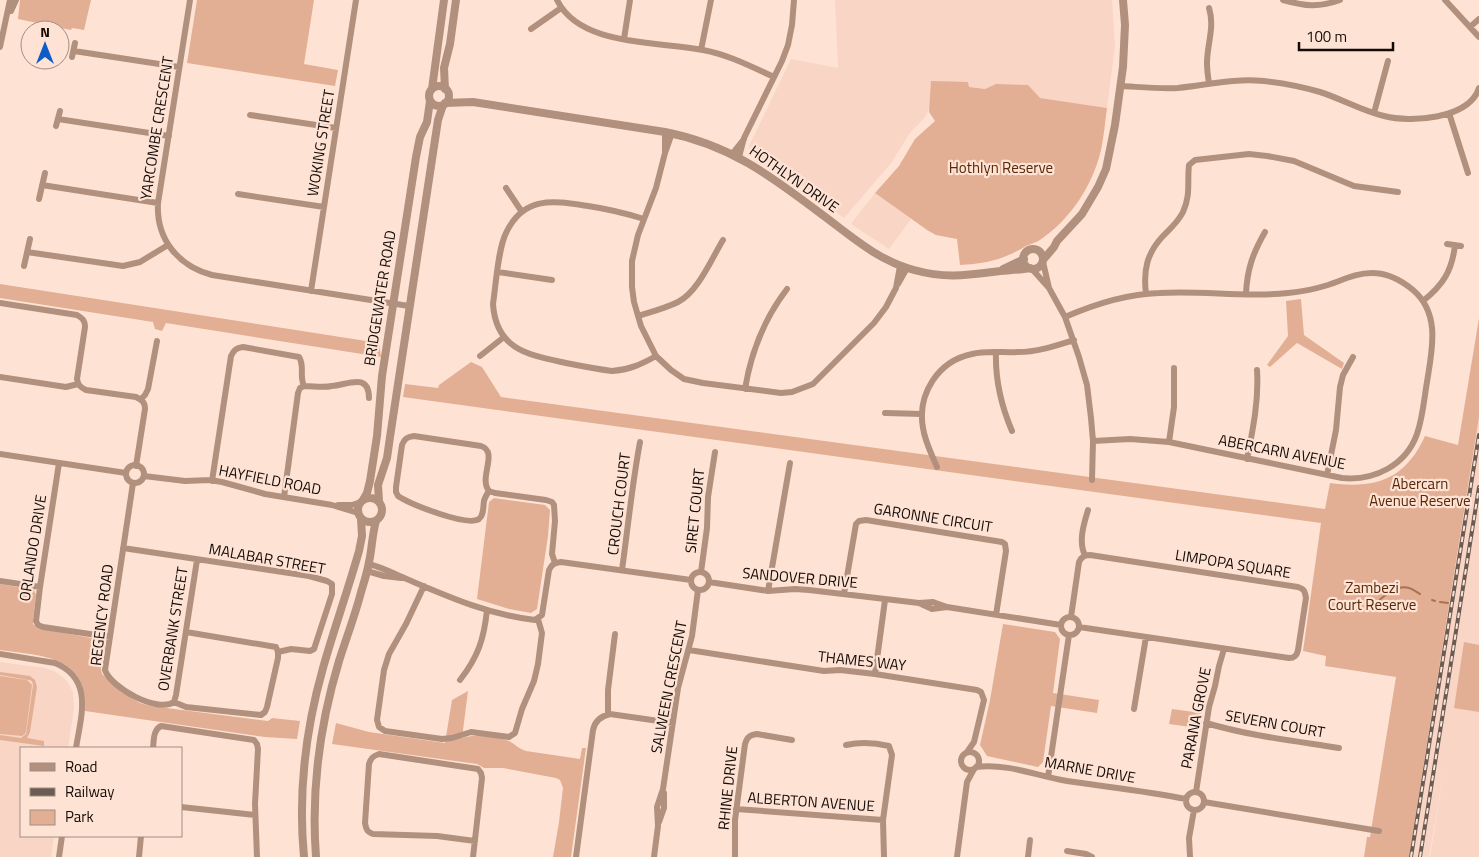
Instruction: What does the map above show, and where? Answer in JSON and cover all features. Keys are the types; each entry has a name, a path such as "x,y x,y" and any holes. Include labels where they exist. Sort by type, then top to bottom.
{"street":[{"path":"0,46 4,20 10,0"},
{"path":"4,20 16,0"},
{"name":"YARCOMBE CRESCENT","path":"190,0 158,203 159,223 168,245 178,258 206,274 409,306"},
{"name":"WOKING STREET","path":"311,291 356,0"},
{"path":"444,0 432,89 429,95 430,101 434,105 444,104 448,99 444,68 456,0"},
{"path":"557,0 561,8 571,18 587,30 606,37 701,50 726,56 774,77"},
{"path":"624,39 630,0"},
{"path":"701,50 711,0"},
{"path":"736,155 788,45 794,0"},
{"path":"1031,268 1038,268 1057,241 1082,214 1106,169 1113,141 1121,86 1125,25 1124,0"},
{"path":"1283,0 1309,6 1329,4 1340,0"},
{"path":"1444,0 1479,37"},
{"path":"532,29 561,8"},
{"path":"1209,8 1212,24 1207,64 1209,83"},
{"path":"1470,27 1479,19"},
{"path":"75,43 73,54 179,67"},
{"path":"1374,113 1388,60"},
{"path":"1121,86 1177,88 1244,80 1266,81 1320,92 1356,108 1405,119 1450,113 1466,106 1473,100 1479,88"},
{"path":"432,89 437,86 447,91"},
{"name":"HOTHLYN DRIVE","path":"447,91 473,102"},
{"name":"BRIDGEWATER ROAD","path":"362,501 368,492 377,436 382,376 417,147 427,122 430,101"},
{"name":"HOTHLYN DRIVE","path":"444,104 473,102 669,132 692,138 736,155 779,182 873,253 904,267 926,273 955,276 1031,268"},
{"name":"BRIDGEWATER ROAD","path":"379,501 378,486 390,437 438,120 444,104"},
{"path":"60,111 57,122 168,136"},
{"path":"1450,113 1468,173"},
{"path":"250,115 336,128"},
{"path":"669,132 656,188 638,235 632,261 632,287 638,316 656,356 671,370 684,378 703,383 781,393 792,392 813,384 874,323 886,307 904,267"},
{"path":"1146,294 1146,261 1153,249 1175,224 1183,211 1189,194 1189,166 1195,160 1249,154 1267,156 1294,161 1354,186 1398,192"},
{"path":"39,199 45,173"},
{"path":"42,185 158,203"},
{"path":"506,188 522,212"},
{"path":"238,194 324,207"},
{"path":"644,219 622,211 559,202 540,203 522,212 513,221 503,242 493,304 498,327 504,337 512,345 531,355 603,370 621,371 639,366 656,356"},
{"path":"1246,294 1249,267 1255,250 1265,232"},
{"path":"24,266 30,238"},
{"path":"638,316 679,302 688,295 701,278 723,240"},
{"path":"1057,241 1043,249 1029,250 1025,254 1024,259 1025,264 1049,288 1065,317 1074,340 1086,385 1091,418 1093,441 1092,480"},
{"path":"1423,301 1434,293 1450,270 1458,246 1447,244"},
{"path":"27,252 123,266 140,262 168,245"},
{"path":"1037,250 1041,253 1049,288"},
{"name":"HOTHLYN DRIVE","path":"1001,270 1024,259"},
{"path":"498,272 552,280"},
{"name":"ABERCARN AVENUE","path":"1065,317 1103,303 1146,294 1168,292 1278,294 1320,288 1354,275 1372,273 1389,276 1401,281 1414,290 1423,301 1431,318 1433,341 1420,426 1412,445 1397,463 1371,477 1350,479 1169,442 1130,438 1093,441"},
{"path":"745,389 751,360 760,335 787,289"},
{"path":"0,303 77,315 82,318 85,322 85,327 77,378 78,384 86,390 141,399 145,404 136,466"},
{"path":"480,356 504,337"},
{"path":"937,467 925,438 922,414 930,385 936,375 946,365 968,354 983,352 1030,352 1074,340"},
{"path":"141,399 148,389 157,342"},
{"path":"212,481 233,351 243,347 299,357 302,362 304,386"},
{"path":"996,352 998,389 1001,404 1012,431"},
{"path":"1327,475 1336,430 1340,387 1343,376 1353,357"},
{"path":"1169,442 1174,407 1174,368"},
{"path":"1247,458 1257,404 1257,370"},
{"path":"0,376 66,387 78,384"},
{"path":"284,497 300,388 304,386 324,387 364,380 369,392 369,398"},
{"path":"885,413 922,414"},
{"path":"490,491 484,502 481,516 474,521 446,516 402,499 397,495 396,487 403,440 414,436 485,447 489,456 485,481 490,491 546,500 554,505 555,521 552,554 555,563"},
{"name":"CROUCH COURT","path":"622,570 640,442"},
{"name":"SIRET COURT","path":"701,572 707,528 709,490 715,452"},
{"path":"0,454 126,473"},
{"name":"ORLANDO DRIVE","path":"60,462 36,618 38,625 43,627 110,637"},
{"path":"768,590 790,462"},
{"path":"136,466 142,468 144,476 141,481 134,483 128,480 126,473 129,468 136,466"},
{"name":"HAYFIELD ROAD","path":"144,476 185,481 212,481 236,485 265,494 332,505 352,504 362,501"},
{"name":"REGENCY ROAD","path":"134,483 105,672 128,693 144,700 168,705 174,702"},
{"path":"304,857 302,810 308,736 323,667 361,543 358,505 362,501 371,498 379,501 381,504 381,516 376,521 369,523 359,516"},
{"name":"HAYFIELD ROAD","path":"332,505 359,516"},
{"path":"1071,617 1079,562 1084,555 1082,544 1088,510"},
{"name":"GARONNE CIRCUIT","path":"844,594 856,524 859,521 866,520 1005,544 1006,551 996,615"},
{"path":"316,857 316,798 324,724 337,668 368,568 376,521"},
{"name":"MALABAR STREET","path":"123,548 308,576 332,584 332,594 314,649 310,651 291,649 278,652"},
{"name":"LIMPOPA SQUARE","path":"1079,627 1288,658 1296,656 1298,650 1306,598 1306,593 1298,586 1084,555"},
{"name":"OVERBANK STREET","path":"174,702 197,560"},
{"path":"356,564 384,576 408,579 487,610 535,620 542,615 549,570 555,563 561,562 691,580"},
{"path":"701,572 706,575 709,582 706,588 698,590 693,587 691,580 694,575 701,572"},
{"path":"0,581 40,587"},
{"name":"SANDOVER DRIVE","path":"709,582 768,590 795,589 844,594 919,604 933,602 947,607 1061,624"},
{"path":"424,586 389,654 384,670 377,720 379,727 385,731 442,739 471,732 509,737 515,733 522,709 534,681 538,664 542,626 538,619"},
{"name":"SALWEEN CRESCENT","path":"654,857 658,826 657,807 663,789 678,688 689,650 698,590"},
{"path":"875,674 884,600"},
{"path":"460,680 479,648 485,629 487,610"},
{"path":"1071,617 1077,620 1079,627 1076,632 1069,635 1064,632 1061,624 1064,619 1071,617"},
{"path":"174,702 186,708 261,715 267,708 278,652 276,647 186,632"},
{"path":"608,714 608,690 615,634"},
{"path":"1048,777 1069,635"},
{"path":"1134,708 1146,637"},
{"name":"PARANA GROVE","path":"1196,792 1208,707 1224,649"},
{"name":"THAMES WAY","path":"689,650 824,670 875,674 977,690 984,695 984,700 974,742 967,752"},
{"path":"0,654 55,663 73,675 80,687 82,701 76,747"},
{"path":"576,857 594,726 599,718 608,714 672,723"},
{"name":"SEVERN COURT","path":"1206,723 1257,735 1339,748"},
{"path":"153,747 155,731 161,726 254,740 258,744 257,857"},
{"name":"RHINE DRIVE","path":"735,857 734,831 736,809 747,738 757,734 792,740"},
{"name":"THAMES WAY","path":"974,742 977,756"},
{"path":"846,745 884,745 889,746 892,750 883,820 884,857"},
{"path":"956,857 967,782 979,763 977,756 972,752 967,752 961,762 967,782"},
{"path":"473,857 475,841 482,778 478,769 379,754 374,755 370,759 365,823 368,832 373,834 436,836 475,841"},
{"name":"MARNE DRIVE","path":"977,756 991,765"},
{"name":"MARNE DRIVE","path":"975,768 991,765 1014,768 1048,777 1186,799"},
{"path":"963,767 968,770 975,768"},
{"path":"1194,810 1188,807 1186,799 1188,794 1196,792 1201,794 1204,802"},
{"path":"1194,810 1199,808 1204,802"},
{"path":"1204,802 1379,831"},
{"path":"182,807 256,815"},
{"name":"ALBERTON AVENUE","path":"736,809 883,820"},
{"path":"1186,857 1194,810"},
{"path":"59,857 62,837"},
{"path":"139,857 142,837"},
{"path":"1028,857 1030,840"},
{"path":"1188,846 1190,857"},
{"path":"1067,850 1092,857"}],"shaded area":[{"path":"835,0 1112,0 1115,46 1107,108 1040,98 996,84 985,89 969,87 968,82 929,109 926,116 909,134 892,162 844,218 796,181 751,152 749,146 791,59 838,68"},
{"path":"875,193 911,219 889,249 851,224"},
{"path":"1479,417 1479,857 1430,857 1446,758 1429,857 1409,857"},
{"path":"0,662 45,668 56,672 67,681 73,692 74,708 68,747 20,747 20,837 54,837 51,857 0,857"}],"green space":[{"path":"20,0 91,0 84,30 72,28 70,30 70,20 18,19"},
{"path":"197,0 314,0 304,64 338,70 335,86 187,63"},
{"name":"Hothlyn Reserve","path":"931,81 968,82 969,87 985,89 996,84 1028,85 1040,98 1107,108 1101,150 1092,176 1079,201 1051,232 1040,240 994,260 960,265 957,239 936,235 927,230 875,193 899,166 915,139 935,121 929,112"},
{"path":"0,284 379,343 381,357 166,323 162,331 155,329 153,322 0,298"},
{"path":"1301,299 1304,335 1344,363 1342,369 1297,343 1270,367 1267,365 1288,336 1286,301"},
{"path":"1479,318 1479,417 1409,857 1364,857 1367,837 1370,837 1396,677 1325,666 1326,656 1303,651 1321,523 403,397 405,384 438,388 439,385 471,362 482,367 501,397 1325,509 1330,483 1361,484 1387,478 1398,472 1408,463 1425,436 1458,445"},
{"path":"494,498 545,505 550,510 537,609 531,613 509,609 477,599 489,502"},
{"path":"0,584 34,590 36,595 33,624 37,628 102,640 105,645 101,669 102,674 121,692 140,703 268,721 272,718 300,721 297,739 265,737 85,711 84,693 79,679 71,669 46,657 0,650"},
{"path":"1003,624 1055,632 1060,639 1053,693 1099,700 1097,713 1051,706 1043,762 1038,767 987,756 980,745"},
{"path":"1464,642 1479,645 1479,712 1454,708"},
{"path":"0,672 30,676 35,680 37,687 30,732 27,738 44,741 44,746 0,740 0,735 21,738 26,734 33,685 32,681 0,675"},
{"path":"0,676 27,680 32,685 26,731 22,736 0,734"},
{"path":"468,691 462,738 479,736 499,738 509,741 526,751 580,759 582,748 586,748 571,857 553,857 563,788 560,780 556,778 503,768 484,768 477,764 332,744 336,723 369,732 445,743 452,700"},
{"path":"1172,709 1201,713 1198,728 1169,724"}],"waterway":[{"path":"1372,606 1389,592 1399,588 1409,588 1420,594"},
{"path":"1440,602 1448,603"}],"railway":[{"path":"1411,857 1479,435"},
{"path":"1420,857 1479,487"}],"park label":[{"name":"Abercarn Avenue Reserve","path":"1420,492"},
{"name":"Zambezi Court Reserve","path":"1372,596"}]}
